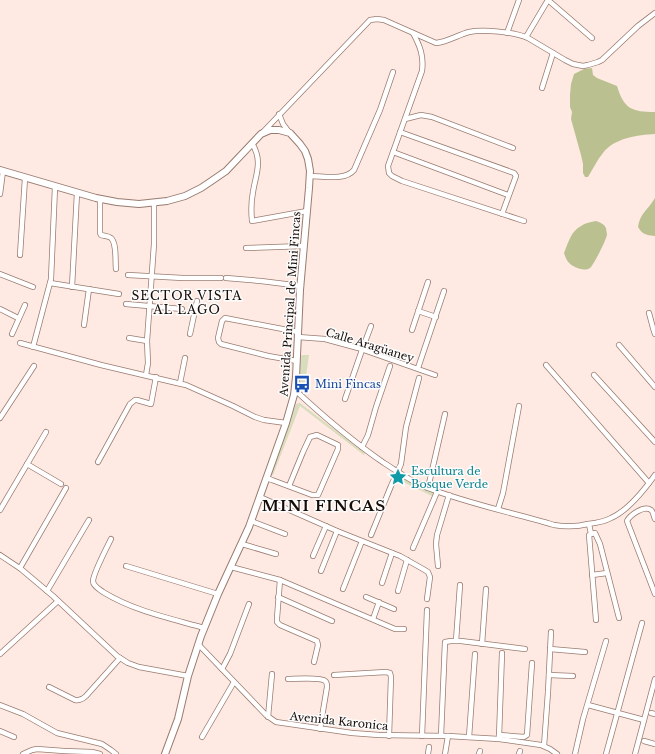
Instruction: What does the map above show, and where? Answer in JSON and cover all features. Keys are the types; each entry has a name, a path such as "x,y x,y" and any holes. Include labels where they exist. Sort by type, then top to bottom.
{"street":[{"path":"507,33 519,0"},
{"path":"526,37 548,0 592,38"},
{"path":"0,194 2,171 77,193 127,204 167,201 190,193 206,185 226,171 370,20 384,20 436,43 473,31 507,33 526,37 578,66 598,62 643,22 655,14"},
{"path":"413,33 420,46 423,59 422,71 393,152 388,172 392,176 402,181 524,221"},
{"path":"542,88 553,53"},
{"path":"310,176 341,177 349,175 354,170 380,110 393,72"},
{"path":"279,114 283,124 290,133"},
{"path":"405,119 421,116 432,117 513,148"},
{"path":"261,134 273,130 290,133"},
{"path":"400,132 514,173 516,176 502,214"},
{"name":"Avenida Principal de Mini Fincas","path":"165,754 178,719 188,676 198,644 218,594 242,544 251,521 286,423 295,390 310,165 307,155 298,141 290,133"},
{"path":"252,143 257,152 259,162 251,203 252,221 307,211"},
{"path":"393,152 508,195"},
{"path":"20,255 25,178"},
{"path":"33,347 50,283 55,187"},
{"path":"72,287 77,193"},
{"path":"100,199 100,233 103,236 111,238 114,244 116,269"},
{"path":"146,375 148,363 147,341 154,244 154,203"},
{"path":"246,248 304,246"},
{"path":"0,274 33,287"},
{"path":"128,275 182,278 223,278 301,286"},
{"path":"412,330 428,282"},
{"path":"50,283 119,294"},
{"path":"84,325 89,289"},
{"path":"418,368 444,291"},
{"path":"190,334 197,302"},
{"path":"126,304 182,309"},
{"path":"12,334 25,305"},
{"path":"0,309 18,318"},
{"path":"418,311 436,317"},
{"path":"649,313 655,334"},
{"name":"Calle Aragüaney","path":"297,361 268,356 219,343 218,338 222,321 225,318 318,338 362,350 435,375"},
{"path":"345,399 371,326"},
{"path":"129,338 147,341"},
{"path":"20,343 101,365 180,383 255,417 264,420 286,423"},
{"path":"619,345 655,387"},
{"path":"180,383 185,358"},
{"path":"546,365 649,483"},
{"path":"0,417 34,366"},
{"path":"362,447 368,435 390,366"},
{"path":"594,375 655,442"},
{"path":"98,462 130,404 137,400 151,404 156,377"},
{"path":"371,536 402,460 406,426 419,378"},
{"path":"295,390 327,420 362,447 415,482 437,492 560,526 573,527 602,522 613,517 630,504 655,475"},
{"path":"498,509 503,493 519,406"},
{"path":"428,488 445,414"},
{"path":"0,510 46,432"},
{"path":"266,478 315,496 318,495 338,449 338,445 317,435 310,437 289,486"},
{"path":"27,464 61,484"},
{"path":"20,568 66,488"},
{"path":"413,548 437,492"},
{"path":"438,566 436,541 449,495"},
{"path":"260,497 337,531 392,553 423,569 429,574 430,579 427,599"},
{"path":"630,504 637,512"},
{"path":"655,519 651,510 644,510 630,516 627,521 655,594"},
{"path":"47,591 89,520"},
{"path":"251,521 285,534"},
{"path":"589,524 591,534 589,536 596,620"},
{"path":"313,556 326,526"},
{"path":"321,571 337,531"},
{"path":"591,534 595,533 597,537 620,618"},
{"path":"111,539 93,579 95,586 110,596 135,608 204,628"},
{"path":"343,589 362,541"},
{"path":"242,544 276,554"},
{"path":"382,583 392,553"},
{"path":"0,555 20,568 47,591 120,658 132,665 188,676"},
{"path":"398,591 407,560"},
{"path":"126,566 218,594"},
{"path":"230,567 280,580 395,628 404,629"},
{"path":"592,575 607,573"},
{"path":"280,580 278,622 280,625 317,641 318,645 314,662"},
{"path":"456,641 460,585"},
{"path":"482,644 486,589"},
{"path":"278,597 332,621"},
{"path":"366,597 394,608"},
{"path":"0,654 58,601"},
{"path":"373,619 378,602"},
{"path":"222,669 230,654 249,604"},
{"path":"422,736 427,610"},
{"path":"606,754 642,623"},
{"path":"544,746 551,632"},
{"path":"441,736 445,643 456,641 525,649"},
{"path":"575,754 606,641"},
{"name":"Avenida Karonica","path":"198,644 268,717 280,723 352,733 389,736 499,737 544,746 551,752 557,754"},
{"path":"550,649 585,652"},
{"path":"502,653 499,737 524,737 527,735 532,663"},
{"path":"469,737 475,654"},
{"path":"49,688 75,700 81,699 86,696 120,658"},
{"path":"334,675 390,673 389,736"},
{"path":"268,717 272,674"},
{"path":"549,675 573,676"},
{"path":"288,679 318,679 326,682 327,687 320,729"},
{"path":"635,754 655,679"},
{"path":"202,737 234,682"},
{"path":"0,705 23,714 57,733 102,744 116,754"},
{"path":"588,705 644,720"},
{"path":"0,732 14,737"},
{"path":"445,754 448,736"},
{"path":"644,741 655,744"},
{"path":"428,754 430,747"},
{"path":"23,754 37,749 92,752 100,754"}],"green space":[{"path":"592,68 593,75 597,78 617,86 623,100 630,108 640,111 655,112 655,134 634,136 613,144 601,156 588,177 585,177 583,173 581,155 571,119 572,112 570,107 570,95 574,74 584,69"},
{"path":"655,198 654,236 644,234 638,227 642,215"},
{"path":"596,221 602,223 606,228 607,234 602,246 590,268 584,270 575,267 568,261 564,253 568,241 578,228 586,223"},
{"path":"302,355 309,355 305,384 302,391 300,390 299,362"},
{"path":"300,403 365,453 364,455 300,406 273,475 270,474 296,404"},
{"path":"397,475 435,493 434,497 395,478"}],"place":[{"name":"Mini Fincas","path":"302,384"},
{"name":"Escultura de Bosque Verde","path":"398,477"}],"district":[{"name":"SECTOR VISTA AL LAGO","path":"187,302"},
{"name":"MINI FINCAS","path":"324,505"}]}
